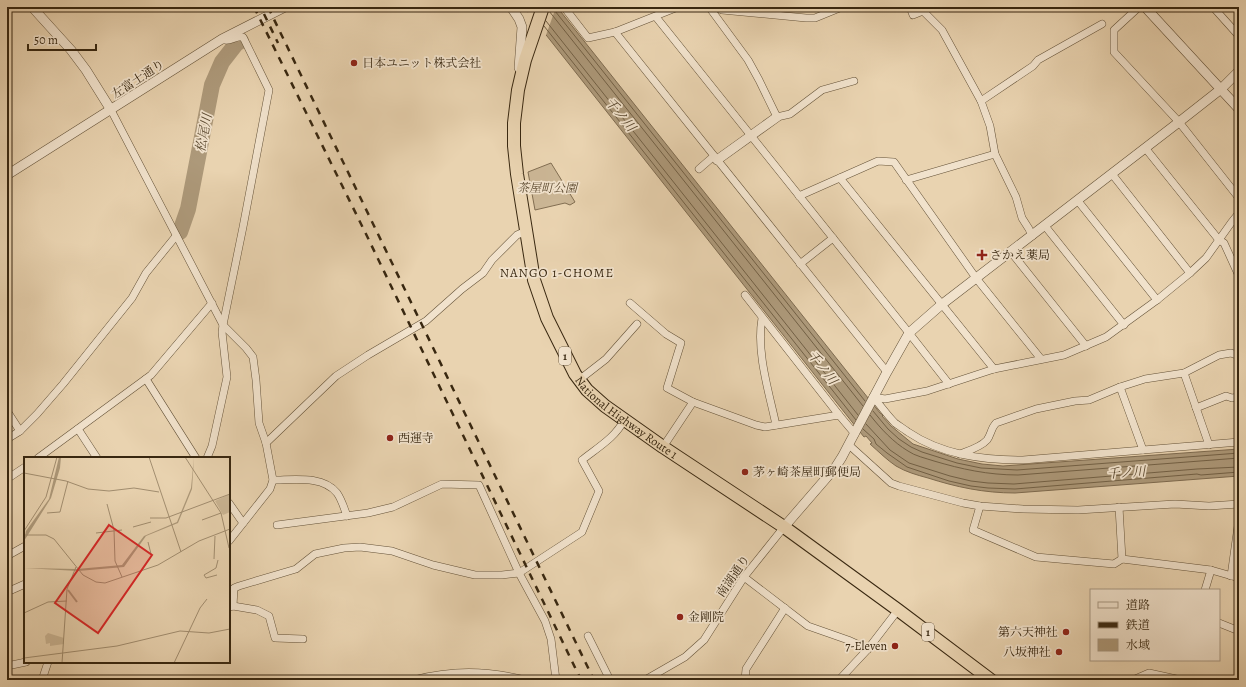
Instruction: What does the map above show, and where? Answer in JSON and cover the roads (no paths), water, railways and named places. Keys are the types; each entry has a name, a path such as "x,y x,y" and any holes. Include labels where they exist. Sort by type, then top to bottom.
{"highway":[{"name":"National Highway Route 1","path":"543,7 525,60 518,90 514,123 514,146 534,280 543,308 565,355 580,380 587,390 624,420 784,527 991,680"}],"street":[{"path":"32,7 71,50 99,90 111,110 223,325 253,357 259,423 266,443 273,480 270,488 230,540"},
{"name":"左富士通り","path":"7,176 222,39 285,7"},
{"path":"511,7 519,19 522,27 518,90"},
{"path":"564,7 588,38 615,32 678,7"},
{"path":"709,7 748,60 777,117"},
{"path":"714,7 722,10 815,18 842,7"},
{"path":"910,7 913,15 932,7"},
{"path":"1139,7 1114,30 1114,52 1179,122 1239,198"},
{"path":"1145,7 1239,108"},
{"path":"1213,7 1239,36"},
{"path":"923,11 942,30 981,101 990,126 995,154 1016,197 1022,218 1032,236"},
{"path":"656,17 949,384"},
{"path":"981,101 1033,66 1038,60 1102,24"},
{"path":"615,32 887,372"},
{"path":"207,457 212,446 227,377 222,332 223,325 269,90 243,37 240,36 227,41 222,39"},
{"path":"784,527 835,468 855,434 873,397 909,332 976,278 1146,149 1221,89 1239,70"},
{"path":"699,169 777,117 790,114 822,90 854,81"},
{"path":"1146,149 1219,240 1224,243 1239,276"},
{"path":"906,180 995,154"},
{"path":"799,196 878,161 894,162 976,278 1041,359"},
{"path":"1112,174 1190,273"},
{"path":"840,178 994,369"},
{"path":"1078,201 1157,300"},
{"path":"873,397 885,399 927,391 994,369 1064,355 1106,337 1157,300 1190,273 1206,258 1239,213"},
{"path":"1045,226 1124,325"},
{"path":"266,443 336,376 368,355 426,321 462,289 483,273 492,260 517,235 526,231"},
{"path":"7,439 20,431 48,402 132,298 146,273 176,236"},
{"path":"800,264 833,238"},
{"path":"1011,252 1086,346"},
{"path":"745,295 855,434"},
{"path":"39,457 151,375 212,303"},
{"path":"630,303 666,334 682,343 668,388 693,402 765,427 839,415"},
{"path":"762,318 760,331 764,372 776,425"},
{"path":"580,380 606,360 637,324"},
{"path":"960,454 982,444 987,440 996,423 1036,408 1089,400 1120,387 1155,376 1184,373 1219,355 1231,352 1239,356"},
{"path":"1184,373 1209,445"},
{"path":"146,379 195,457"},
{"path":"1120,387 1143,450"},
{"path":"1196,408 1226,396 1232,398 1239,396"},
{"path":"873,397 896,424 918,439 942,449 970,457 997,460 1022,460 1239,442"},
{"path":"663,447 693,402"},
{"path":"7,411 9,420 20,431"},
{"path":"303,639 275,638 269,616 258,610 231,607 234,588 296,569 309,557 315,554 344,548 360,547 392,551 433,565 475,575 502,575 519,573 584,530 599,491 582,460 608,440 621,426 624,420"},
{"path":"78,429 96,457"},
{"path":"849,445 892,482 899,486 980,506 1023,509 1078,510 1175,504 1209,506 1239,504"},
{"path":"7,479 24,468"},
{"path":"273,480 315,480 328,485 337,492 347,516"},
{"path":"278,525 368,513 393,507 442,484 479,485 519,573 545,621 551,639 556,680"},
{"path":"230,504 243,523"},
{"path":"980,506 973,530 1036,557 1114,564 1122,559 1211,570 1239,578"},
{"path":"1119,507 1122,559"},
{"path":"1231,576 1239,519"},
{"name":"南湖通り","path":"645,680 685,656 704,640 744,577 784,527"},
{"path":"7,556 24,547"},
{"path":"1205,589 1211,570"},
{"path":"744,577 808,626 848,640 868,649"},
{"path":"7,592 24,584"},
{"path":"745,680 746,669 785,608"},
{"path":"839,680 868,649 898,610"},
{"path":"1220,623 1239,631"},
{"path":"588,636 610,680"},
{"path":"7,666 24,662"},
{"path":"42,680 48,663"},
{"path":"413,680 442,673 479,672 504,675 525,680"},
{"path":"1133,680 1149,673 1181,680"}],"water":[{"name":"千ノ川","path":"524,7 557,7 883,415 882,416 891,426 913,444 958,459 982,464 1003,466 1239,449 1239,476 1004,493 981,491 949,484 912,473 896,466 870,444 872,443 866,436 864,437"}],"waterway":[{"name":"松尾川","path":"180,232 188,209 212,85 222,62 236,44 241,41"}],"railway":[{"path":"254,7 366,234 581,680"},
{"path":"268,7 594,680"},
{"path":"264,14 278,43"}],"place":[{"name":"日本ユニット株式会社","path":"354,63"},
{"name":"さかえ薬局","path":"982,255"},
{"name":"西運寺","path":"390,438"},
{"name":"茅ヶ崎茶屋町郵便局","path":"745,472"},
{"name":"金剛院","path":"680,617"},
{"name":"第六天神社","path":"1066,632"},
{"name":"7-Eleven","path":"895,646"},
{"name":"八坂神社","path":"1059,652"}],"district":[{"name":"NANGO 1-CHOME","path":"557,272"}],"park label":[{"name":"茶屋町公園","path":"547,188"}]}
